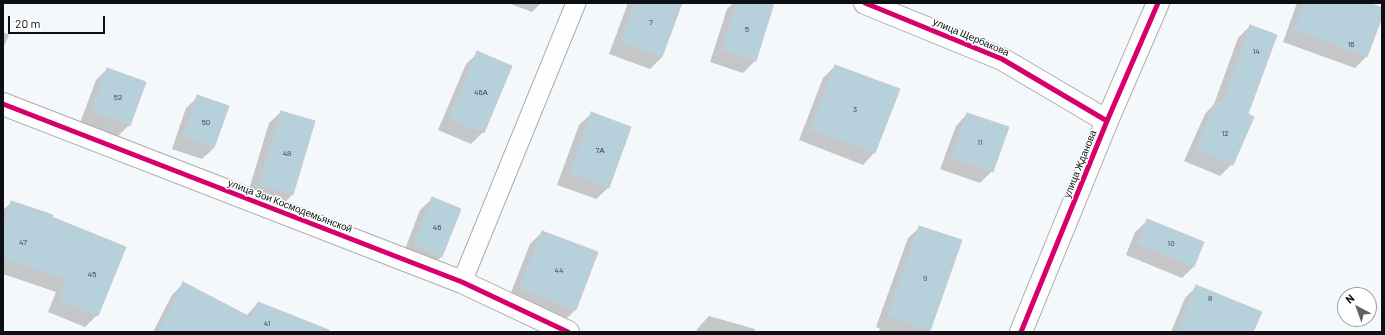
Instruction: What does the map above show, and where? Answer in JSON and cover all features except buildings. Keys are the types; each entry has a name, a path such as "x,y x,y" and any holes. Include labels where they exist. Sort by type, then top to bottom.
{"street":[{"name":"улица Щербакова","path":"865,3 1002,59 1107,121"},
{"name":"улица Жданова","path":"1021,332 1107,121 1158,3"},
{"name":"улица Зои Космодемьянской","path":"3,104 462,282 568,332"}],"lane":[{"path":"462,282 576,3"}],"cycle path":[{"path":"865,3 1002,59 1107,121"},
{"path":"1021,332 1107,121 1158,3"},
{"path":"3,104 462,282 568,332"}]}
